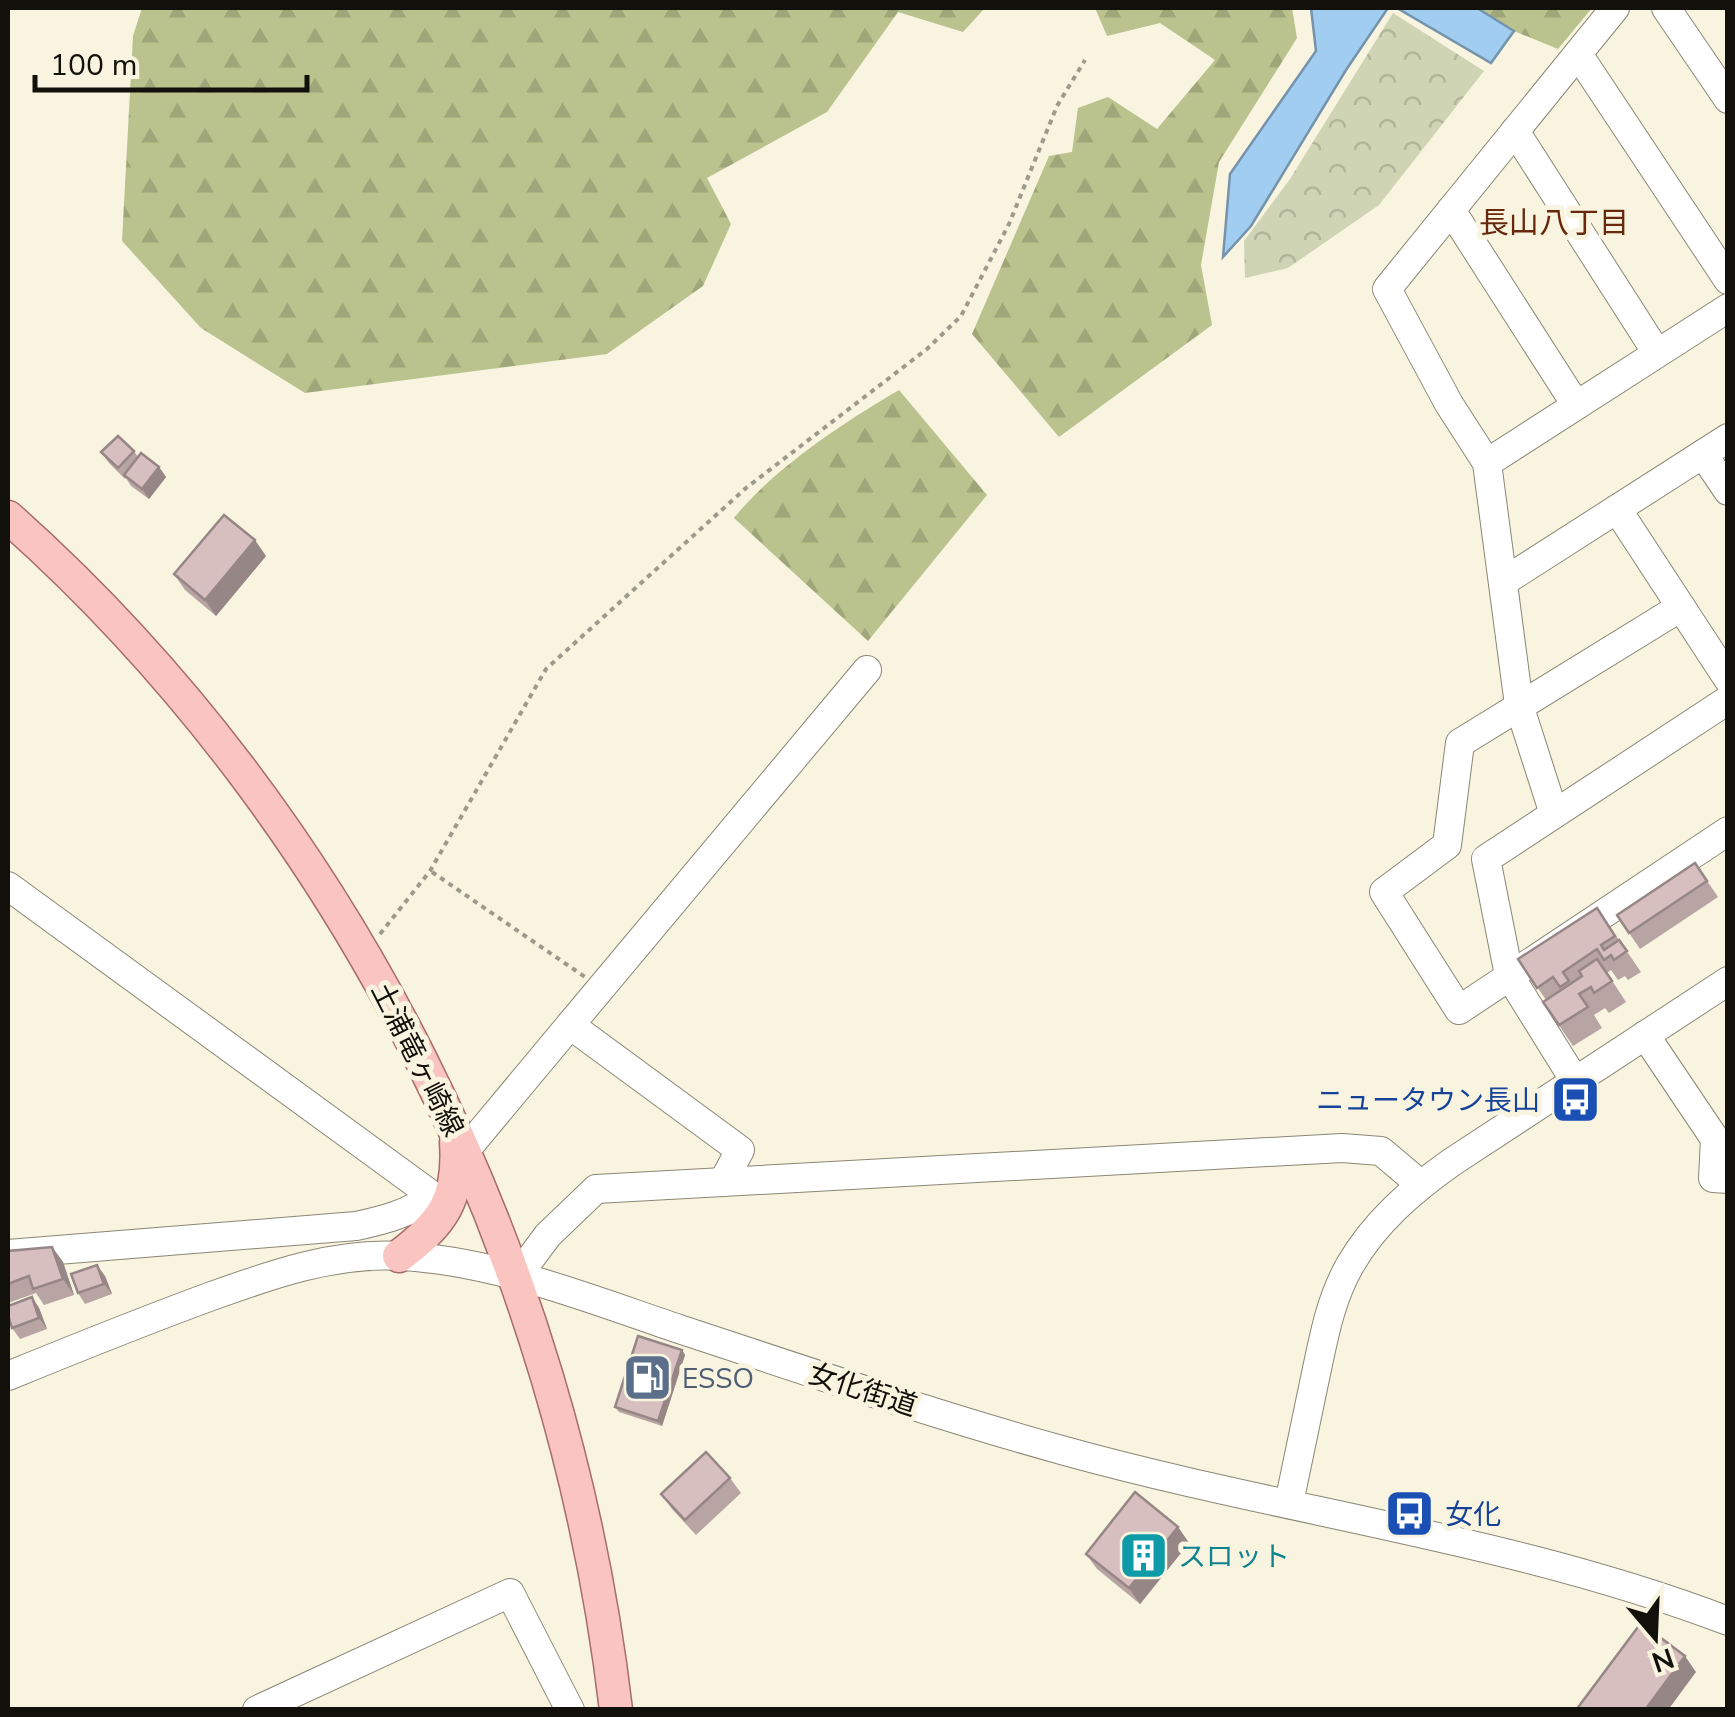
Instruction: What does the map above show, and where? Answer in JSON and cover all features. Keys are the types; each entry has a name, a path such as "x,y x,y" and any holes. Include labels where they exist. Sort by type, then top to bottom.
{"main road":[{"name":"土浦竜ヶ崎線","path":"8,518 84,590 169,683 280,827 366,960 413,1044 460,1141 516,1278 545,1366 577,1488 602,1612 616,1710"},
{"path":"399,1256 425,1237 450,1203 460,1141"}],"street":[{"path":"1554,814 1519,705 1487,463 1449,404 1387,289 1615,8"},
{"path":"1666,8 1728,99"},
{"path":"1578,54 1728,280"},
{"path":"1515,131 1657,353"},
{"path":"1451,210 1576,406"},
{"path":"1487,463 1728,308"},
{"path":"1503,582 1728,438"},
{"path":"1703,454 1728,491"},
{"path":"1617,509 1728,679"},
{"path":"1680,607 1460,743 1447,845 1384,892 1459,1010 1728,830"},
{"path":"460,1141 570,1025 867,670"},
{"path":"1574,1081 1509,975 1486,858 1728,700"},
{"path":"8,886 433,1196 417,1207 356,1226 8,1254"},
{"path":"1289,1504 1336,1292 1350,1264 1382,1221 1420,1184 1728,980"},
{"path":"570,1025 740,1150 723,1182"},
{"path":"1644,1035 1721,1135 1713,1178 1728,1178"},
{"path":"516,1278 548,1234 596,1189 1363,1148 1394,1159 1420,1184"},
{"path":"356,1226 360,1257"},
{"name":"女化街道","path":"8,1376 166,1312 277,1273 360,1257 443,1261 516,1278 963,1421 1085,1456 1566,1566 1728,1621"},
{"path":"257,1710 510,1593 570,1710"}],"path":[{"path":"366,960 385,926 430,871 546,669 746,488 927,349 961,316 1009,224 1058,106 1085,60"},
{"path":"430,871 601,988"}],"green space":[{"path":"142,8 985,8 963,32 898,12 827,112 707,178 731,224 703,286 607,354 305,393 201,328 122,241 133,36"},
{"path":"1095,8 1292,8 1297,38 1219,162 1201,265 1212,325 1059,437 972,334 1049,156 1072,152 1078,108 1108,97 1157,129 1215,60 1160,23 1107,36"},
{"path":"1477,8 1592,8 1558,49 1514,31"},
{"path":"1393,13 1484,71 1379,205 1288,268 1245,278 1244,241 1290,179"},
{"path":"899,390 987,495 868,641 734,518 789,464"}],"water":[{"path":"1311,8 1388,8 1251,226 1223,257 1230,174 1316,51"},
{"path":"1397,8 1477,8 1514,31 1491,63"}],"building":[{"path":"118,436 134,451 118,468 101,452"},
{"path":"141,453 159,467 142,489 124,475"},
{"path":"224,515 255,540 205,600 174,574"},
{"path":"1695,863 1707,881 1629,933 1617,915"},
{"path":"1597,908 1615,936 1601,945 1604,950 1619,940 1627,951 1614,960 1611,955 1604,960 1597,949 1563,972 1569,981 1560,987 1553,977 1537,988 1518,959"},
{"path":"1597,959 1612,981 1594,993 1591,987 1579,994 1588,1007 1559,1025 1543,1002 1582,976 1579,971"},
{"path":"52,1247 63,1279 33,1289 29,1276 8,1284 8,1251"},
{"path":"97,1265 104,1284 78,1293 71,1274"},
{"path":"32,1297 39,1318 12,1328 8,1306"},
{"path":"638,1336 682,1350 658,1421 615,1407"},
{"path":"706,1452 730,1478 685,1520 661,1494"},
{"name":"スロット","path":"1135,1492 1178,1527 1129,1588 1086,1554"},
{"path":"1641,1623 1685,1656 1645,1710 1576,1710"}],"place":[{"name":"ニュータウン長山","path":"1575,1100"},
{"name":"ESSO","path":"647,1378"},
{"name":"女化","path":"1410,1514"},
{"name":"スロット","path":"1143,1556"}],"district":[{"name":"長山八丁目","path":"1554,223"}]}
